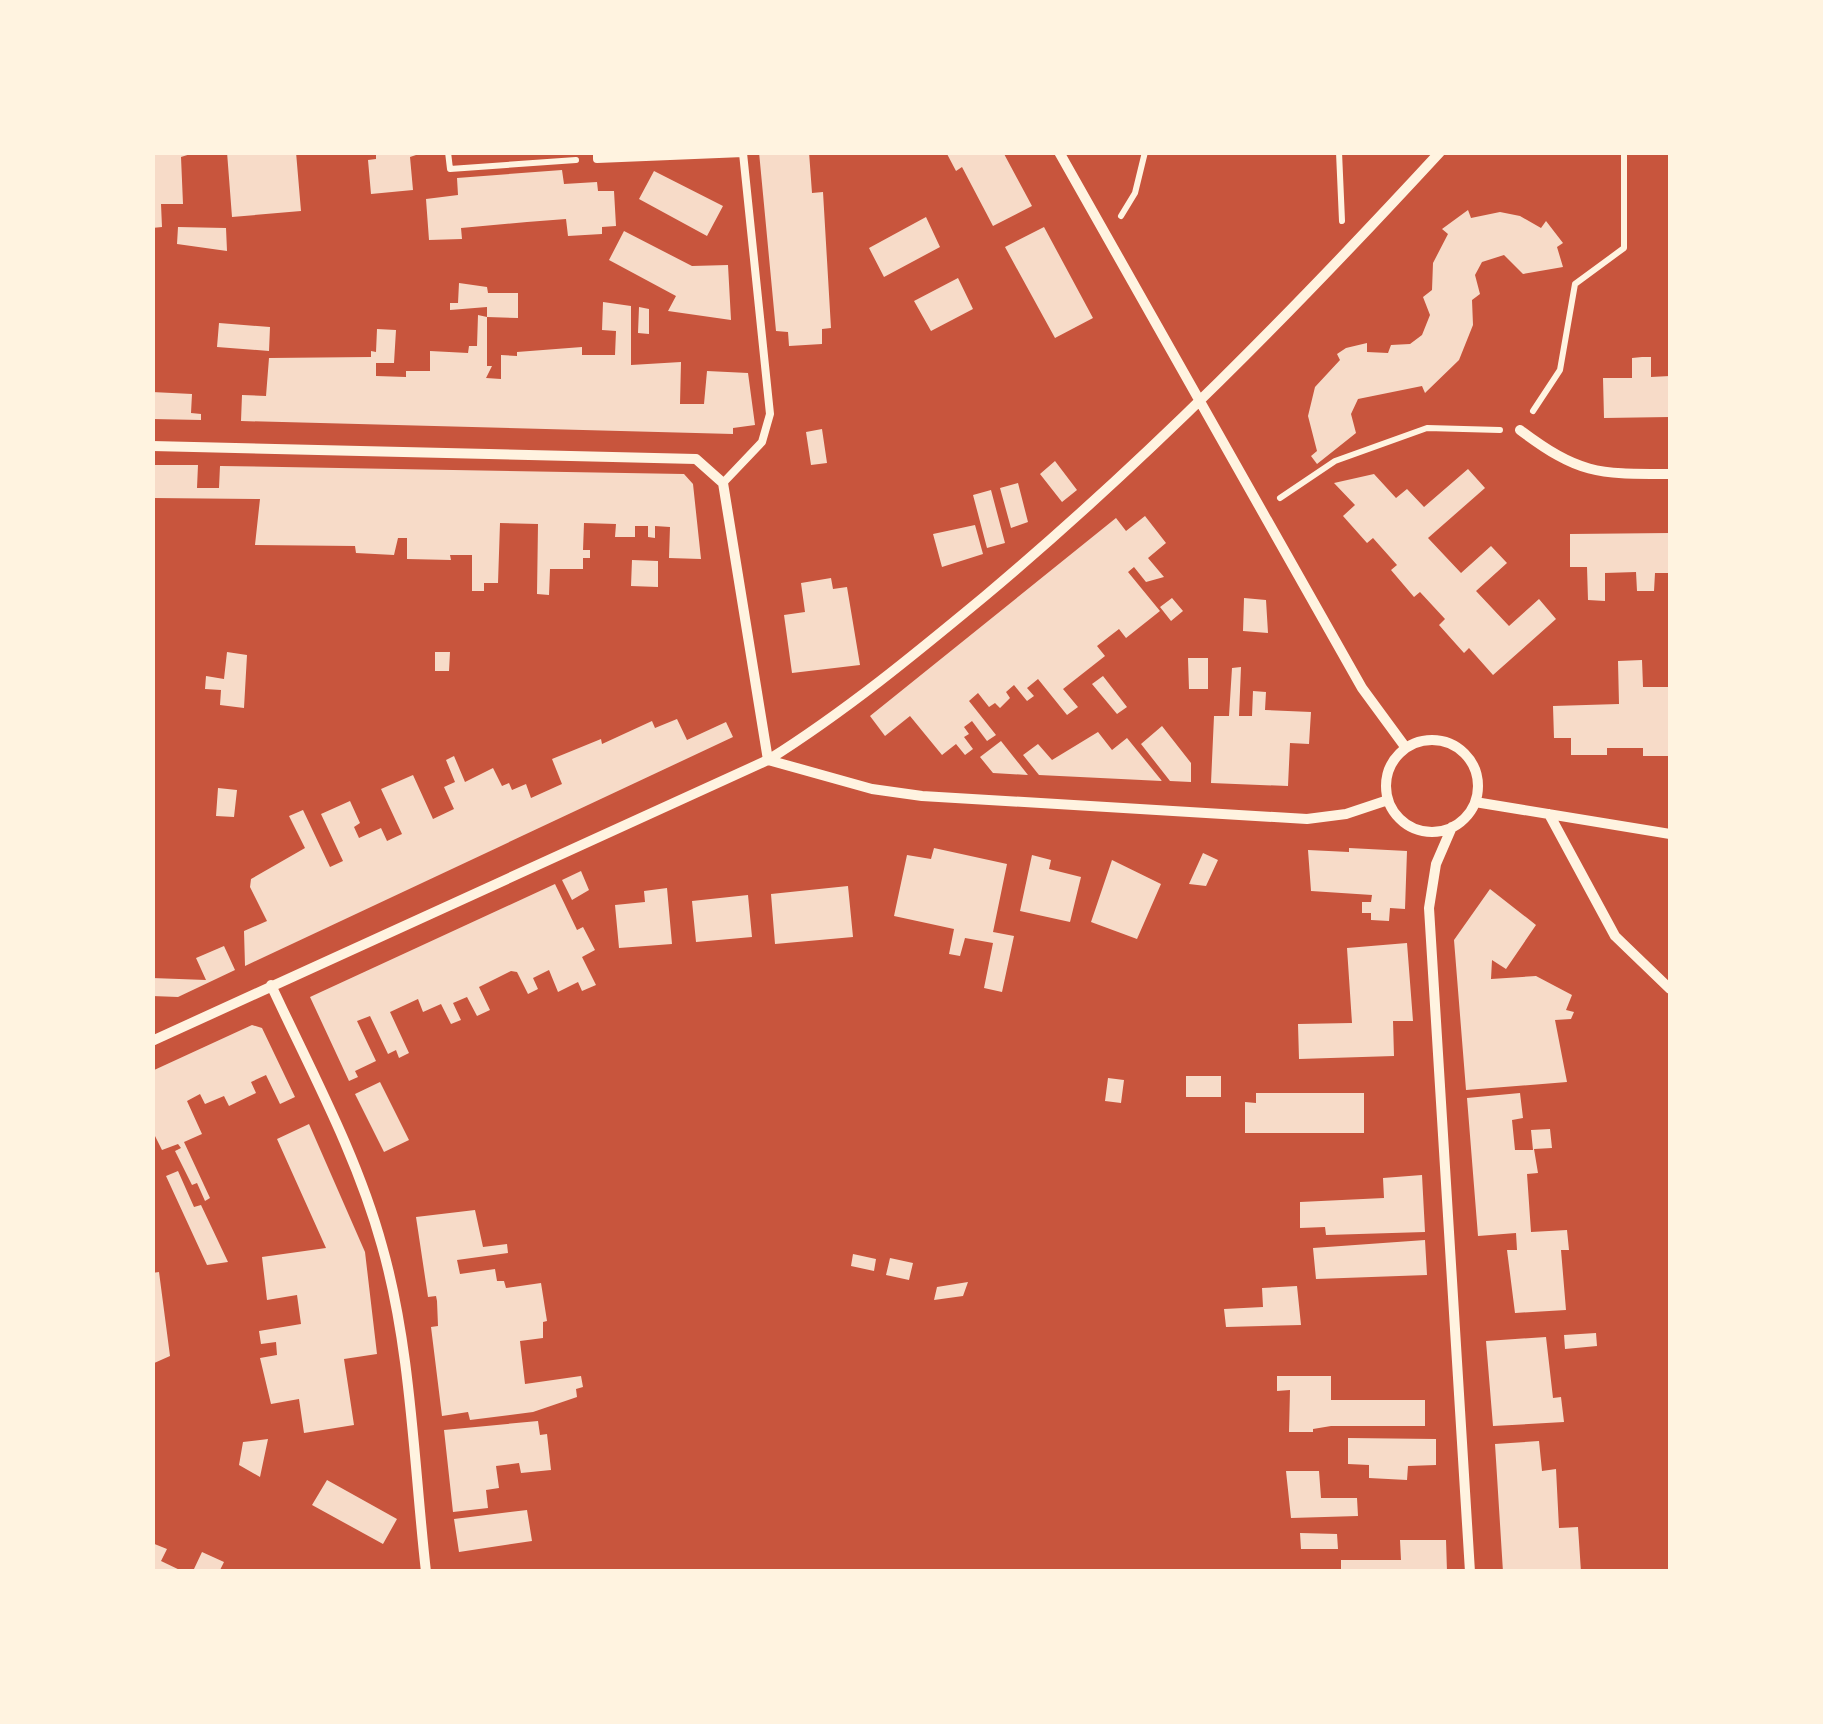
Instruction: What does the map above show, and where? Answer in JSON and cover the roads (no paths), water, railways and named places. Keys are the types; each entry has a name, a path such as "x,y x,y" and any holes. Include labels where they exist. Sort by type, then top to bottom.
{"street":[{"path":"1059,152 1362,688 1406,748"},
{"path":"152,1041 768,760 888,677 1070,525 1199,405 1440,152"},
{"path":"1520,430 1551,453 1588,472 1670,474"},
{"path":"152,446 696,459 724,483 768,760"},
{"path":"1452,828 1437,832 1414,828 1394,814 1388,800 1388,771 1406,748 1435,740 1457,748 1476,772 1475,802 1452,828 1436,864 1429,908 1470,1572"},
{"path":"768,760 872,789 922,796 1306,818 1346,814 1388,800"},
{"path":"1475,802 1670,834"},
{"path":"1549,814 1615,936 1670,989"},
{"path":"272,986 358,1174 383,1249 396,1312 426,1572"}],"lane":[{"path":"597,156 743,153 770,414 762,442 724,483"}]}
